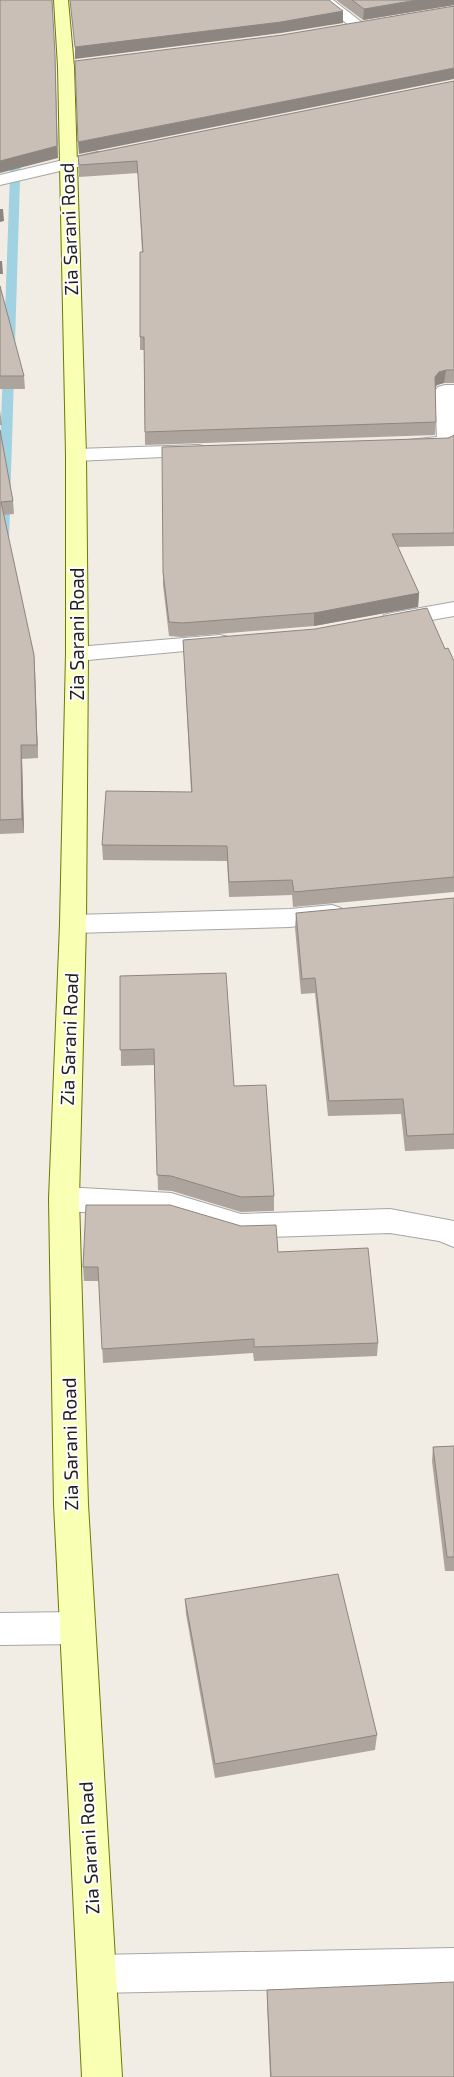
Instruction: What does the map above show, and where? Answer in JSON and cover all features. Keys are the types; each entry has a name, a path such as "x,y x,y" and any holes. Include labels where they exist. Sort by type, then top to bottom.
{"main road":[{"name":"Zia Sarani Road","path":"61,0 76,66 68,163 76,455 77,654 74,924 64,1199 71,1504 102,2077"}],"street":[{"path":"324,0 360,27"},
{"path":"340,30 379,24"},
{"path":"0,180 116,153"},
{"path":"398,445 448,443 445,391 454,391"},
{"path":"76,455 222,450"},
{"path":"370,624 454,609"},
{"path":"77,654 245,640"},
{"path":"74,924 290,918 357,911"},
{"path":"64,1199 171,1205 241,1226 390,1221 445,1230 454,1235"},
{"path":"0,1629 77,1628"},
{"path":"96,1974 454,1967"}],"building":[{"path":"0,0 52,0 57,146 0,161"},
{"path":"70,0 329,0 343,11 281,22 75,47"},
{"path":"352,0 417,0 364,9"},
{"path":"454,6 454,68 78,142 75,61 282,35"},
{"path":"454,81 454,370 439,372 435,377 436,422 145,432 144,337 140,337 140,252 143,252 137,161 79,165 78,156"},
{"path":"0,286 24,376 0,376"},
{"path":"0,430 13,501 1,502 34,655 37,745 21,745 22,819 0,820"},
{"path":"454,435 454,533 392,534 419,593 314,613 182,623 169,622 163,572 162,447 449,438"},
{"path":"427,608 445,649 448,648 454,661 454,877 294,892 292,880 229,882 227,846 102,845 106,791 192,792 183,640 315,629"},
{"path":"454,898 454,1134 407,1136 403,1099 329,1101 315,978 302,979 296,913"},
{"path":"226,973 234,1086 266,1085 274,1196 241,1197 171,1176 157,1175 154,1049 120,1050 120,976"},
{"path":"86,1205 170,1205 241,1226 276,1225 278,1252 368,1248 378,1343 254,1347 254,1339 102,1349 98,1267 83,1267"},
{"path":"454,1446 454,1557 447,1557 433,1447"},
{"path":"338,1574 377,1735 215,1764 185,1599"},
{"path":"454,1982 454,2077 271,2077 267,1990"}],"waterway":[{"path":"3,540 16,147"}]}
